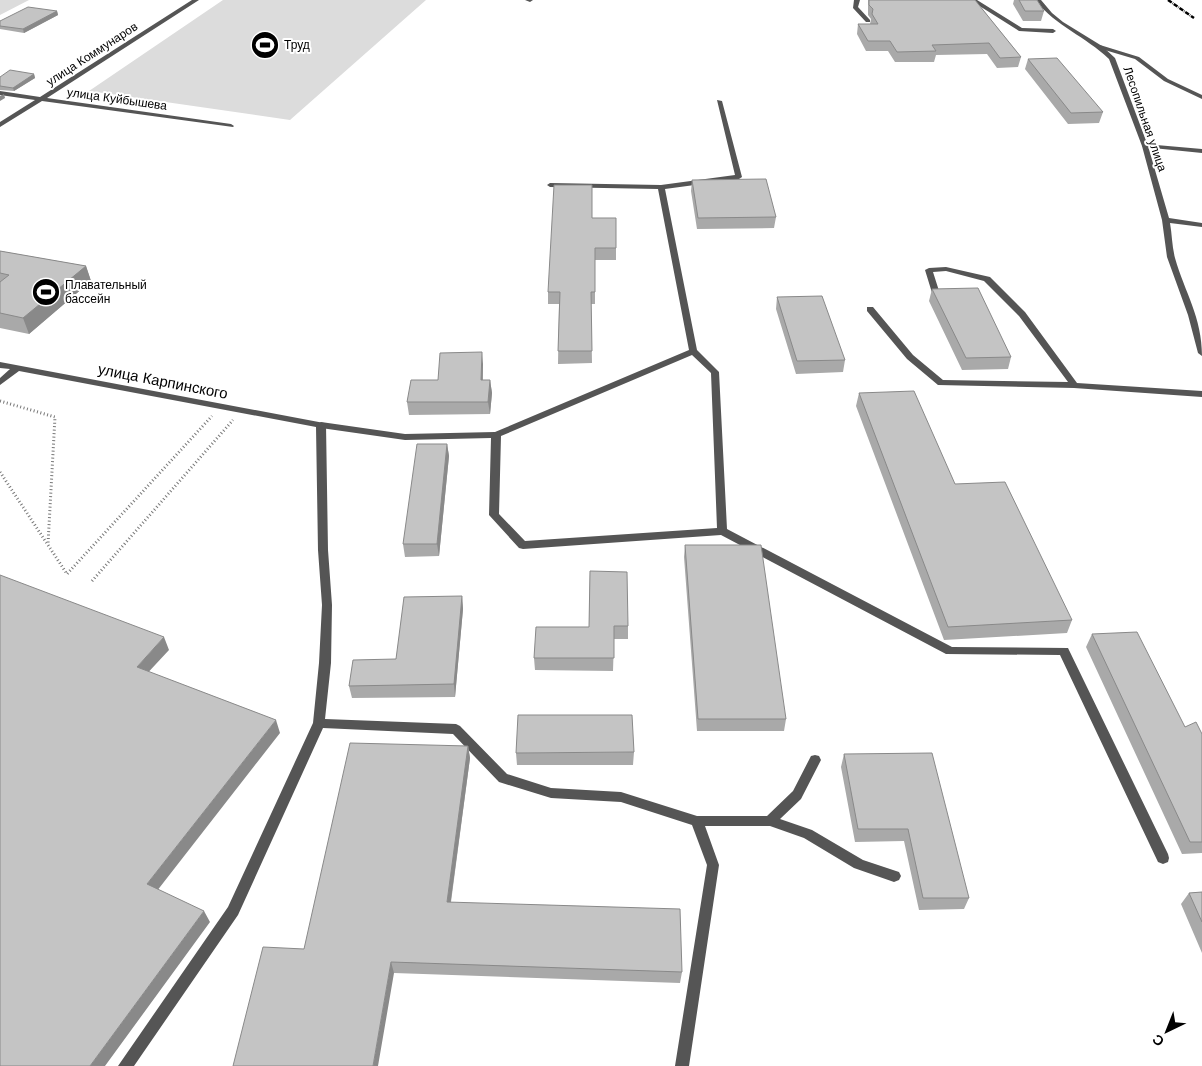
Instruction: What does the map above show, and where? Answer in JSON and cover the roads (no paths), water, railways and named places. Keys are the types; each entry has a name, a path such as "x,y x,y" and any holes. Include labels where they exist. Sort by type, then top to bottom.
{"street":[{"name":"улица Коммунаров","path":"0,125 196,0"},
{"path":"857,0 855,7 868,20"},
{"path":"973,0 1021,30 1053,31"},
{"name":"Лесопильная улица","path":"1038,0 1061,23 1100,47 1112,58 1145,146 1166,220 1171,257 1192,315 1202,353"},
{"path":"1100,47 1137,58 1166,80 1202,97"},
{"name":"улица Куйбышева","path":"0,93 231,126"},
{"path":"550,185 661,187 739,177 719,101"},
{"path":"1145,146 1202,151"},
{"path":"661,187 693,351 715,372 722,531"},
{"path":"1166,220 1202,225"},
{"path":"936,294 929,270 946,269 987,279 1022,314 1074,385"},
{"path":"870,309 910,358 941,383 1074,385 1202,394"},
{"path":"693,351 496,435 494,514 523,546 722,531 950,651 1064,651 1163,858"},
{"name":"улица Карпинского","path":"0,365 321,425 405,437 496,435"},
{"path":"0,382 16,368"},
{"path":"125,1066 234,911 319,724 328,605 323,550 321,425"},
{"path":"319,724 456,729 502,778 551,793 621,797 698,821 736,819 770,821 808,834 859,864 894,876"},
{"path":"770,821 797,795 816,760"},
{"path":"682,1066 713,865 698,821"}],"railway":[{"path":"1168,0 1194,18"}],"place":[{"name":"Труд","path":"265,45"},
{"name":"Плавательный бассейн","path":"46,292"}]}
